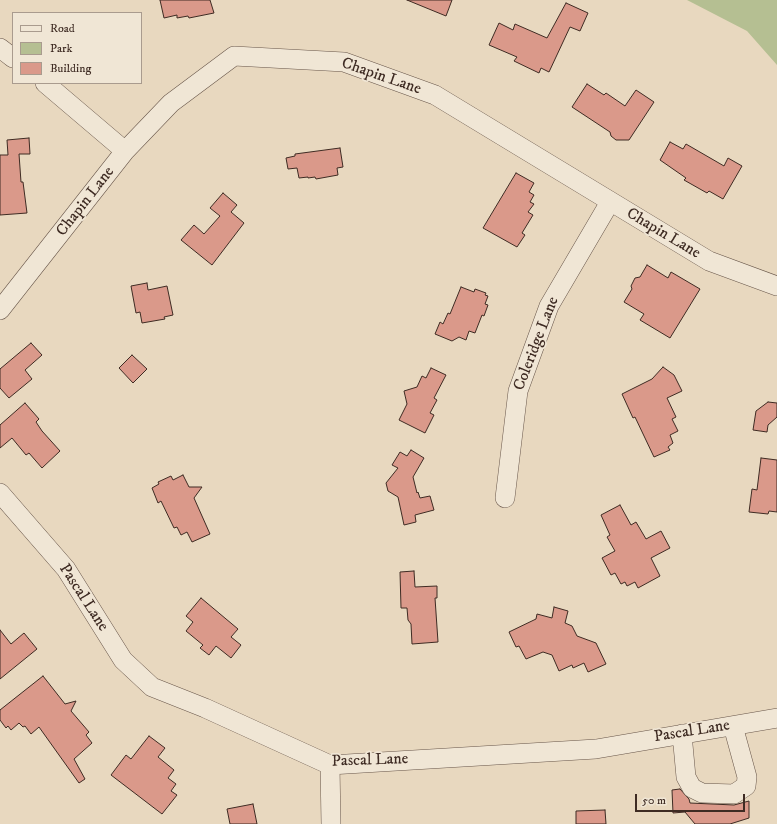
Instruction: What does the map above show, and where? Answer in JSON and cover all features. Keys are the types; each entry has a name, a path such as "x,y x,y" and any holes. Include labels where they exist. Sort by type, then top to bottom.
{"street":[{"path":"0,48 12,57"},
{"name":"Chapin Lane","path":"0,310 125,151 171,103 234,56 344,62 434,95 709,261 777,286"},
{"path":"46,84 125,151"},
{"name":"Coleridge Lane","path":"505,498 518,391 549,306 610,202"},
{"name":"Pascal Lane","path":"0,493 66,569 123,660 152,687 205,708 330,765 596,749 777,718"},
{"path":"682,734 686,777 692,788 702,793 734,794 746,786 747,777 733,726"},
{"path":"330,765 331,824"}],"green space":[{"path":"687,0 777,0 777,65 747,31"}],"building":[{"path":"160,0 210,0 214,13 189,18 188,16 177,18 177,15 164,18"},
{"path":"407,0 452,0 446,16"},
{"path":"566,3 588,13 580,31 570,27 549,72 541,68 539,73 514,61 517,57 489,45 499,23 513,30 515,24 547,38"},
{"path":"587,84 604,95 606,93 625,106 636,90 654,102 629,140 616,140 611,136 610,132 572,107"},
{"path":"29,138 30,154 19,154 21,182 23,182 27,213 0,215 0,155 8,155 7,140"},
{"path":"670,142 683,149 686,144 724,166 728,158 742,166 723,199 709,191 707,193 684,180 686,178 660,160"},
{"path":"340,148 343,167 337,168 338,175 316,179 315,177 299,178 297,168 288,169 286,158 295,156 295,154"},
{"path":"516,173 534,183 529,192 534,195 530,202 534,204 528,212 533,215 522,233 525,235 517,247 483,228"},
{"path":"223,193 237,205 231,212 244,223 212,265 181,240 194,225 204,234 220,216 210,208"},
{"path":"647,265 668,278 671,272 700,289 670,338 640,320 644,314 624,302 632,289 631,286 635,278 640,277"},
{"path":"147,283 148,290 167,286 173,315 164,317 165,319 142,323 140,312 136,313 131,286"},
{"path":"461,287 474,292 475,289 486,293 485,295 488,296 485,304 488,305 484,316 482,315 475,333 469,331 466,340 459,337 452,341 435,334 440,322 443,324 448,313 450,314"},
{"path":"31,343 42,355 25,370 32,379 9,398 0,388 0,369"},
{"path":"132,355 147,369 133,383 119,368"},
{"path":"663,367 674,375 682,391 667,398 676,417 672,419 678,431 670,435 673,443 668,447 670,450 654,457 622,394 652,379"},
{"path":"431,368 446,375 434,398 437,400 430,413 434,415 425,433 399,420 407,404 404,391 417,387 422,376 426,378"},
{"path":"768,402 777,403 777,417 768,425 767,432 753,430 756,411"},
{"path":"25,403 39,419 36,422 42,431 60,451 42,468 29,453 26,455 12,438 0,448 0,425"},
{"path":"411,450 424,458 413,477 417,493 418,492 420,498 430,496 434,510 415,515 416,522 404,525 398,497 388,491 386,483 398,468 392,465 400,452 407,456"},
{"path":"761,458 777,460 777,512 769,511 768,514 749,512 752,489 757,490"},
{"path":"183,475 189,487 202,487 194,498 210,534 192,542 187,532 181,535 177,527 174,528 161,501 158,503 152,488 159,484 158,482 171,476 173,480"},
{"path":"620,505 631,525 636,522 646,539 661,531 670,548 651,558 660,576 638,588 635,582 627,586 625,582 621,584 615,573 611,575 602,558 615,551 607,537 610,535 601,515"},
{"path":"414,571 415,587 437,586 437,598 435,598 438,642 412,644 411,624 408,620 407,608 401,608 400,572"},
{"path":"201,598 238,629 231,637 241,645 231,658 216,646 209,655 200,648 203,645 186,631 193,622 186,616"},
{"path":"554,607 568,611 565,623 572,626 577,636 596,643 606,664 588,672 584,663 573,668 572,665 559,671 552,655 543,652 526,659 519,646 516,647 509,632 536,619 537,614 552,618"},
{"path":"0,630 11,644 24,633 37,649 0,679"},
{"path":"43,676 65,704 76,701 71,711 89,732 86,735 92,743 74,759 85,779 79,783 39,727 31,734 25,726 23,727 19,723 11,730 8,726 6,728 0,720 0,710"},
{"path":"149,736 165,748 158,757 174,770 168,778 176,784 171,791 177,795 162,814 111,775 126,755 131,759"},
{"path":"680,789 689,799 690,803 734,805 749,801 749,818 730,824 695,824 685,812 673,813 672,790"},
{"path":"253,804 257,824 230,824 227,809"},
{"path":"605,810 606,824 576,824 576,811"}]}
